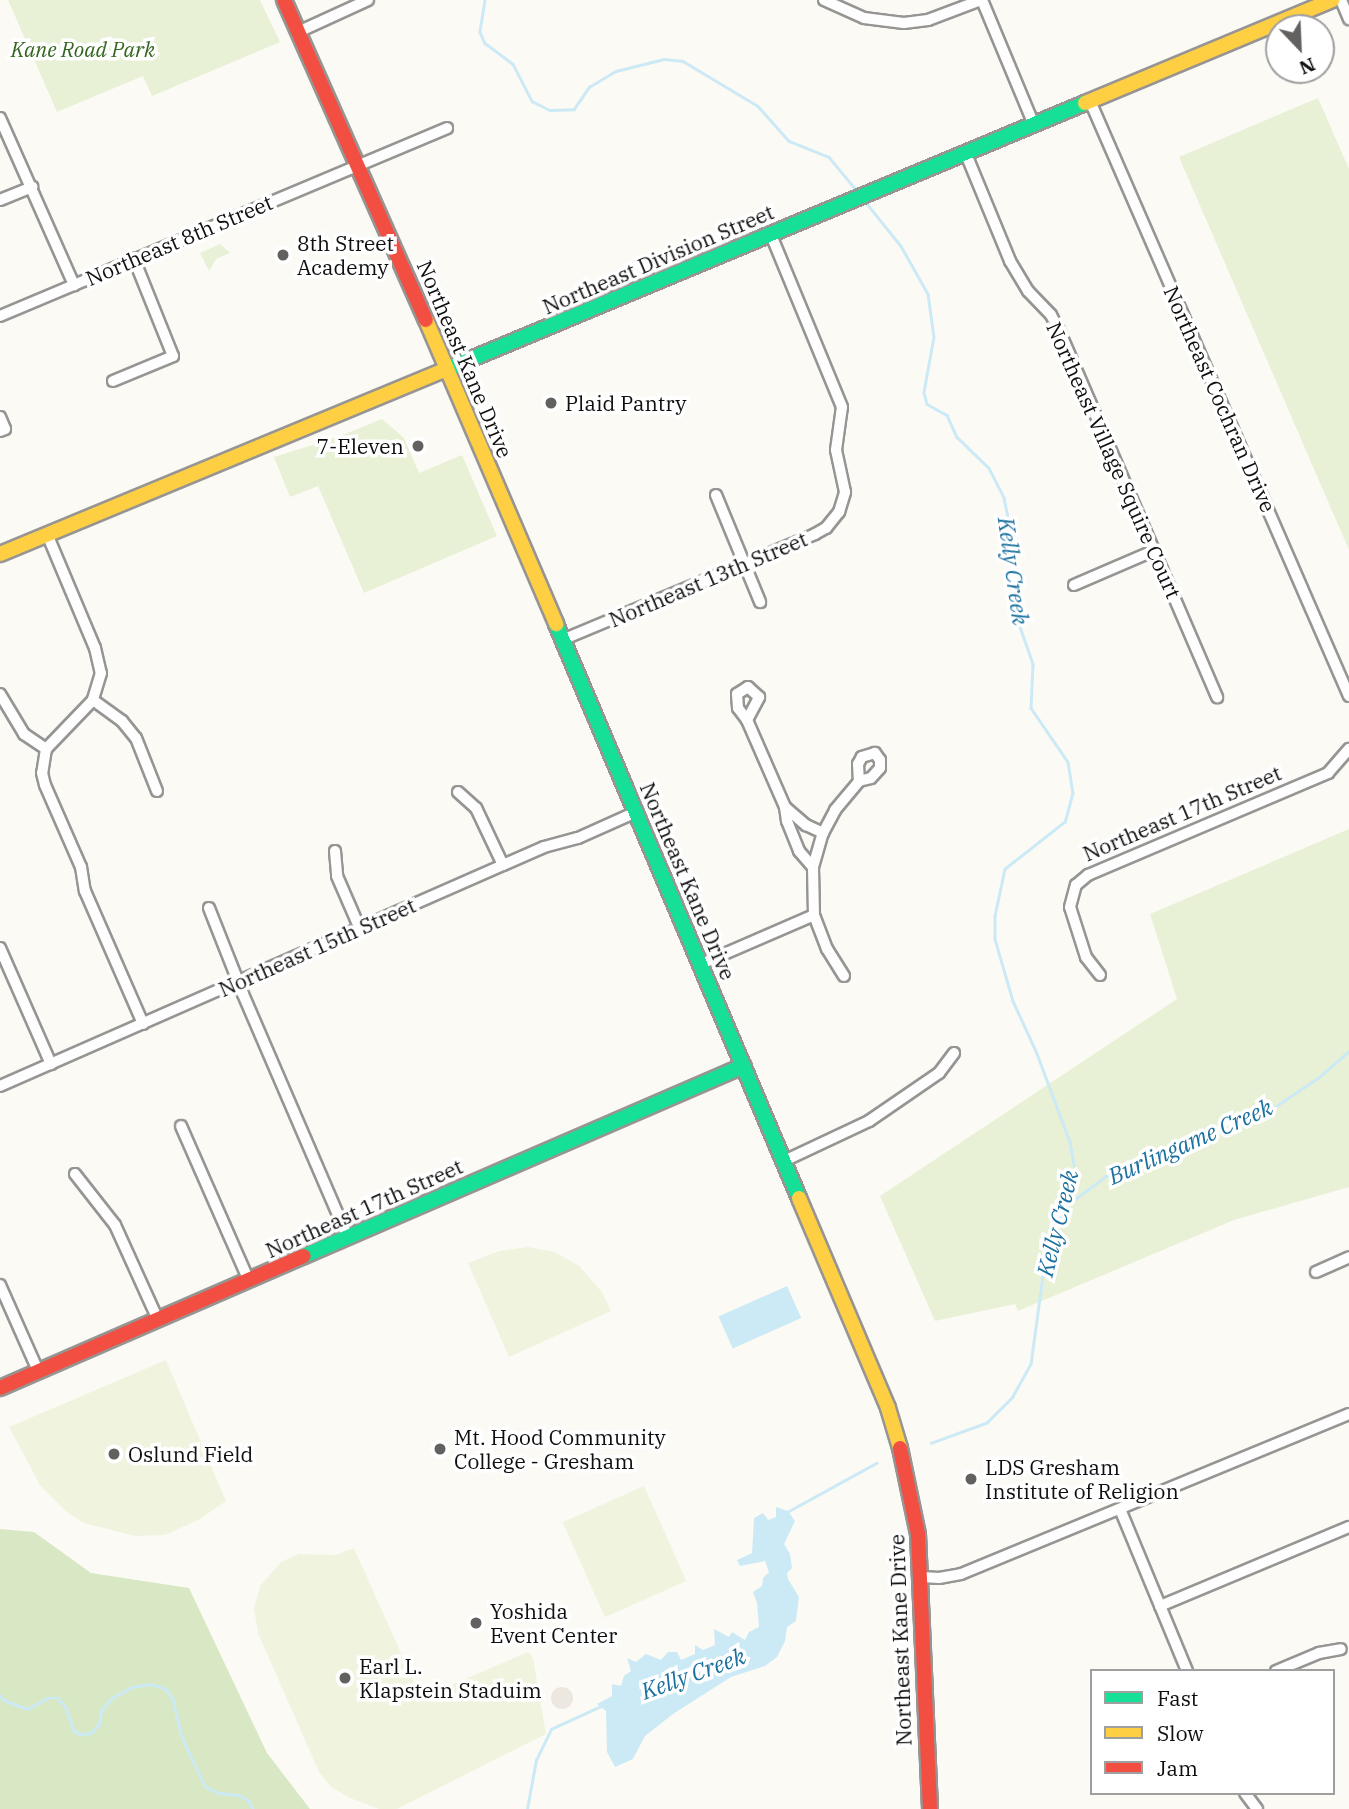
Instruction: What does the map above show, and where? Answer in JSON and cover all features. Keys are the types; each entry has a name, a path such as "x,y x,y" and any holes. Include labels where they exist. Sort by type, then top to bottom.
{"main road":[{"name":"Northeast Kane Drive","path":"284,0 447,369 888,1408 914,1511 922,1577 925,1737 930,1809"},
{"name":"Northeast Division Street","path":"0,554 966,154 1304,5 1332,0"},
{"name":"Northeast 17th Street","path":"0,1388 744,1066"}],"street":[{"path":"298,32 368,0"},
{"path":"824,0 864,18 904,23 928,20 981,0 1034,125"},
{"path":"1341,0 1349,19"},
{"name":"Northeast Cochran Drive","path":"1090,101 1349,696"},
{"path":"0,118 74,285"},
{"name":"Northeast 8th Street","path":"0,316 447,128"},
{"name":"Northeast Village Squire Court","path":"966,154 1010,261 1028,291 1051,315 1059,330 1217,697"},
{"path":"0,200 32,187"},
{"name":"Northeast 13th Street","path":"562,640 815,534 834,520 845,492 836,450 842,407 771,235"},
{"path":"113,382 173,356 134,259"},
{"path":"0,416 5,429 0,431"},
{"path":"716,495 760,602"},
{"path":"47,534 100,662 101,681 93,700 46,749 43,773 45,785 81,867 85,891 143,1024"},
{"path":"1074,585 1153,551"},
{"path":"0,694 23,734 46,749"},
{"path":"93,700 130,729 157,791"},
{"path":"747,720 785,807 786,821 799,851 813,867"},
{"name":"Northeast 17th Street","path":"1100,975 1086,957 1070,907 1076,885 1088,875 1328,773 1349,749"},
{"path":"844,976 827,949 814,915 813,867 822,834 835,810 859,781"},
{"path":"458,792 476,808 503,865"},
{"path":"785,807 806,825 822,834"},
{"name":"Northeast 15th Street","path":"0,1086 544,847 578,838 636,813"},
{"path":"335,851 337,876 360,929"},
{"path":"209,908 348,1238"},
{"path":"701,964 814,915"},
{"path":"0,948 51,1064"},
{"path":"784,1161 869,1121 939,1073 954,1052"},
{"path":"181,1126 249,1281"},
{"path":"75,1174 115,1225 158,1320"},
{"path":"1316,1272 1349,1257"},
{"path":"0,1286 39,1373"},
{"path":"922,1577 939,1578 961,1574 1349,1414"},
{"path":"1121,1509 1123,1522 1186,1669"},
{"path":"1160,1606 1349,1527"},
{"path":"1281,1669 1320,1653 1341,1649"}],"green space":[{"name":"Kane Road Park","path":"8,0 260,0 280,42 152,96 143,76 57,112"},
{"path":"1318,98 1349,169 1349,550 1179,157"},
{"path":"220,244 230,253 216,259 209,271 200,253"},
{"path":"382,419 404,438 419,473 462,455 497,536 364,593 318,486 290,497 274,457 338,437"},
{"path":"1349,829 1349,1187 1234,1220 1018,1311 1015,1304 935,1321 880,1196 1177,999 1150,914"},
{"path":"528,1247 555,1252 579,1266 602,1292 611,1311 509,1357 468,1263 499,1251"},
{"name":"Oslund Field","path":"166,1360 226,1501 200,1519 165,1535 135,1536 84,1523 68,1513 40,1485 9,1427"},
{"path":"644,1486 686,1581 605,1617 563,1522"},
{"path":"0,1529 34,1532 91,1573 189,1588 267,1753 310,1809 0,1809"},
{"name":"Earl L. Klapstein Staduim","path":"354,1548 421,1698 528,1652 533,1658 546,1734 397,1809 379,1809 331,1787 319,1772 258,1633 254,1609 260,1586 281,1562 299,1554 335,1555"}],"shaded area":[{"path":"562,1687 570,1690 573,1698 570,1706 562,1709 554,1706 551,1698 554,1690"}],"water":[{"path":"787,1286 801,1318 733,1348 718,1317"},
{"path":"776,1507 788,1511 795,1521 784,1544 790,1554 792,1568 787,1573 788,1579 799,1597 796,1621 787,1627 785,1641 777,1657 765,1666 731,1677 673,1714 645,1736 633,1759 615,1767 607,1752 606,1711 597,1704 612,1696 612,1684 621,1686 624,1676 631,1671 627,1658 636,1662 646,1654 661,1660 668,1652 677,1652 681,1660 695,1654 695,1645 703,1650 715,1645 714,1629 729,1637 732,1632 745,1640 749,1632 759,1627 753,1592 762,1586 763,1578 769,1572 765,1561 740,1566 737,1560 752,1553 754,1518 763,1513 768,1520 776,1517"}],"waterway":[{"name":"Kelly Creek","path":"485,0 480,32 485,43 513,64 532,101 550,110 574,109 589,87 616,71 664,59 683,61 758,106 789,141 829,157 858,192"},
{"name":"Kelly Creek","path":"864,200 901,246 928,294 934,337 924,392 927,404 947,415 957,437 989,468 1004,498 1016,555 1017,618 1033,664 1031,708 1068,762 1073,793 1065,822 1005,869 995,916 995,939 1013,1001 1036,1051 1070,1142 1075,1171 1045,1261 1031,1364 1013,1397 987,1423 932,1443"},
{"name":"Burlingame Creek","path":"1066,1206 1106,1176 1264,1114 1318,1078 1349,1051"},
{"name":"Kelly Creek","path":"787,1512 876,1463"},
{"path":"0,1695 4,1700 27,1709 48,1698 58,1698 65,1706 74,1731 80,1734 91,1733 99,1724 101,1711 112,1698 132,1687 150,1684 166,1689 173,1699 181,1735 205,1786 219,1793 239,1795 249,1801 253,1809"},
{"name":"Kelly Creek","path":"527,1809 536,1760 551,1729 601,1706"}],"traffic: fast":[{"path":"447,369 1085,103"},
{"path":"556,624 799,1198"},
{"path":"304,1256 744,1066"}],"traffic: slow":[{"path":"1085,103 1332,0"},
{"path":"426,320 556,624"},
{"path":"0,554 447,369"},
{"path":"799,1198 888,1408 900,1448"}],"traffic: jam":[{"path":"284,0 426,320"},
{"path":"0,1388 304,1256"},
{"path":"900,1448 918,1534 930,1809"}],"place":[{"name":"8th Street Academy","path":"283,255"},
{"name":"Plaid Pantry","path":"551,403"},
{"name":"7-Eleven","path":"418,446"},
{"name":"Mt. Hood Community College - Gresham","path":"440,1449"},
{"name":"Oslund Field","path":"114,1454"},
{"name":"LDS Gresham Institute of Religion","path":"971,1479"},
{"name":"Yoshida Event Center","path":"476,1623"},
{"name":"Earl L. Klapstein Staduim","path":"345,1678"}]}
